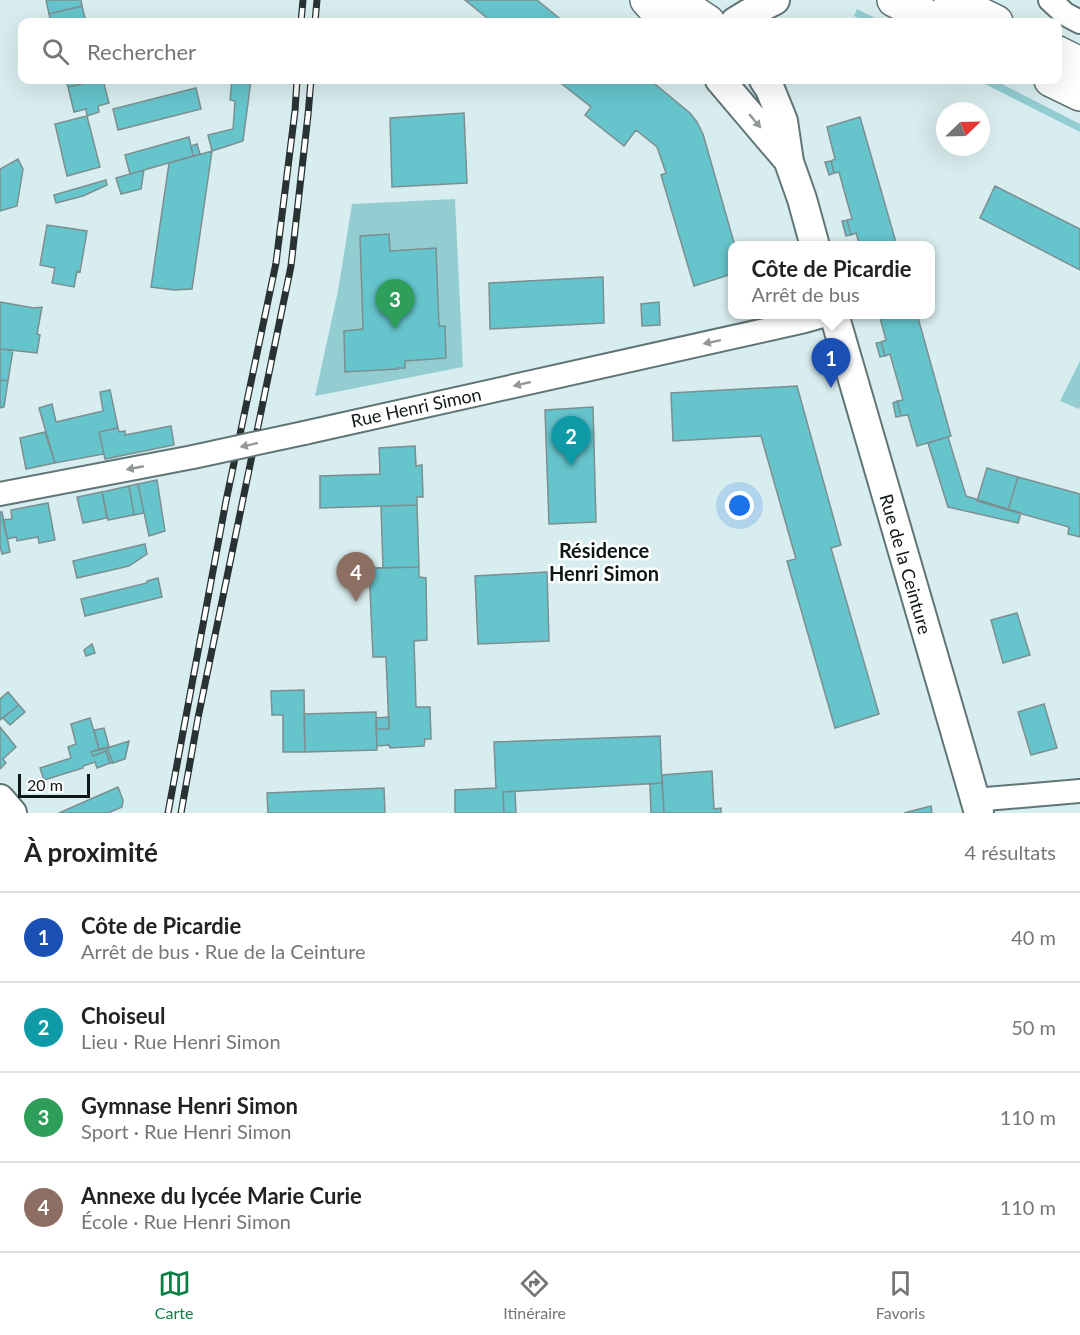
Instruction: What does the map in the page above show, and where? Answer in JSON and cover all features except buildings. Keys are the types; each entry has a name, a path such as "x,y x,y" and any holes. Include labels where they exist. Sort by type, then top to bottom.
{"main road":[{"path":"647,0 663,18"},
{"path":"683,0 693,12 702,18"},
{"path":"894,0 931,18"},
{"path":"951,0 988,18"},
{"path":"1062,55 1080,64"},
{"path":"1059,84 1080,94"}],"street":[{"path":"742,18 775,0"},
{"path":"773,18 782,0"},
{"path":"1050,0 1065,14 1080,22"},
{"path":"723,84 789,162"},
{"path":"767,84 783,121 789,162 814,241"},
{"name":"Rue Henri Simon","path":"0,494 193,457 814,319"},
{"name":"Rue de la Ceinture","path":"833,319 976,806"},
{"path":"976,806 1080,790"},
{"path":"0,799 12,813"}],"shaded area":[{"path":"857,9 875,18 858,18 854,16"},
{"path":"985,84 1002,84 1080,124 1080,132"},
{"path":"455,199 463,367 315,396 338,291 352,204"},
{"path":"1080,361 1080,406 1079,409 1060,401"}],"railway":[{"path":"301,18 303,0"},
{"path":"315,18 317,0"},
{"path":"168,813 226,501 276,263 297,84"},
{"path":"181,813 198,718 291,266 311,84"}],"place":[{"name":"Gymnase Henri Simon","path":"395,329"},
{"name":"Côte de Picardie","path":"831,388"},
{"name":"Choiseul","path":"571,466"},
{"name":"Annexe du lycée Marie Curie","path":"356,602"}],"district":[{"name":"Résidence Henri Simon","path":"604,562"}]}
